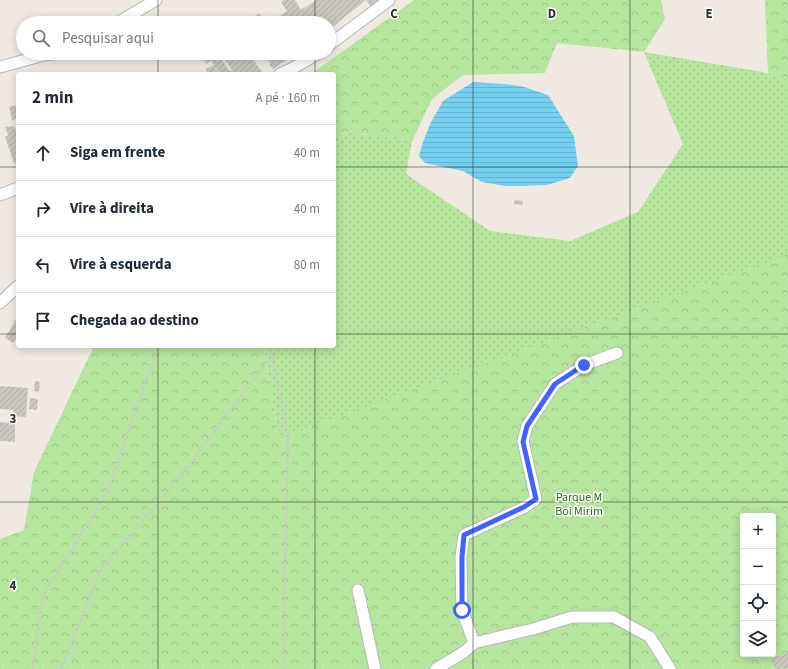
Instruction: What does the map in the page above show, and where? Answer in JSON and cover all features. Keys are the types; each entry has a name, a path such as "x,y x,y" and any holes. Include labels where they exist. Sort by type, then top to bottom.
{"street":[{"path":"129,16 156,0"},
{"path":"336,40 389,0"},
{"path":"0,67 26,60"},
{"path":"284,72 307,60"},
{"path":"0,195 16,189"},
{"path":"0,303 16,288"},
{"path":"474,643 462,610 462,557 464,535 524,507 536,499 523,442 527,426 555,384 584,365 617,353"},
{"path":"358,590 375,669"},
{"path":"436,669 464,652 474,643 533,629 572,617 614,617 650,637 670,669"}],"path":[{"path":"32,669 44,594 108,491 157,348"},
{"path":"61,669 101,569 180,477 272,356 288,434 283,669"}],"green space":[{"path":"414,0 661,0 665,19 644,52 557,43 545,73 463,75 432,99 412,141 346,132 336,144 336,72 314,72 330,60 336,60 336,56"},
{"path":"765,0 788,0 788,84 768,73"},
{"path":"644,52 768,73 788,84 788,307 303,575 263,348 336,348 336,144 346,132 412,141 406,174 490,231 570,241 638,212 683,144"},
{"name":"Parque M Boi Mirim","path":"788,254 788,669 0,669 0,539 24,530 34,472 93,348 263,348 279,438"}],"water":[{"path":"473,82 521,86 548,95 574,136 578,166 570,178 547,185 505,186 482,182 463,171 425,163 419,156 423,142 431,122 443,101"}],"building":[{"path":"284,0 295,0 301,10 315,1 314,0 366,0 336,24 336,16 280,16 287,11 281,2"},
{"path":"366,0 381,0 372,8"},
{"path":"204,60 222,60 230,71 232,70 225,60 253,60 262,72 219,72 211,61 206,64"},
{"path":"268,60 286,60 273,69 269,64 270,63"},
{"path":"214,65 217,72 207,72 206,69"},
{"path":"16,105 16,119 12,120 9,107"},
{"path":"14,126 16,130 16,165 5,137 8,135 5,127"},
{"path":"514,200 523,201 522,205 514,204"},
{"path":"16,319 16,338 13,343 5,338"},
{"path":"35,381 40,382 39,392 34,391"},
{"path":"0,386 28,388 26,417 13,416 14,410 0,409"},
{"path":"30,398 38,399 37,410 29,409"},
{"path":"0,422 15,423 15,442 0,441"},
{"path":"788,653 788,668 775,669 772,658"}],"route":[{"path":"462,610 462,557 464,535 524,507 536,499 523,442 527,426 555,384 584,365"}]}
